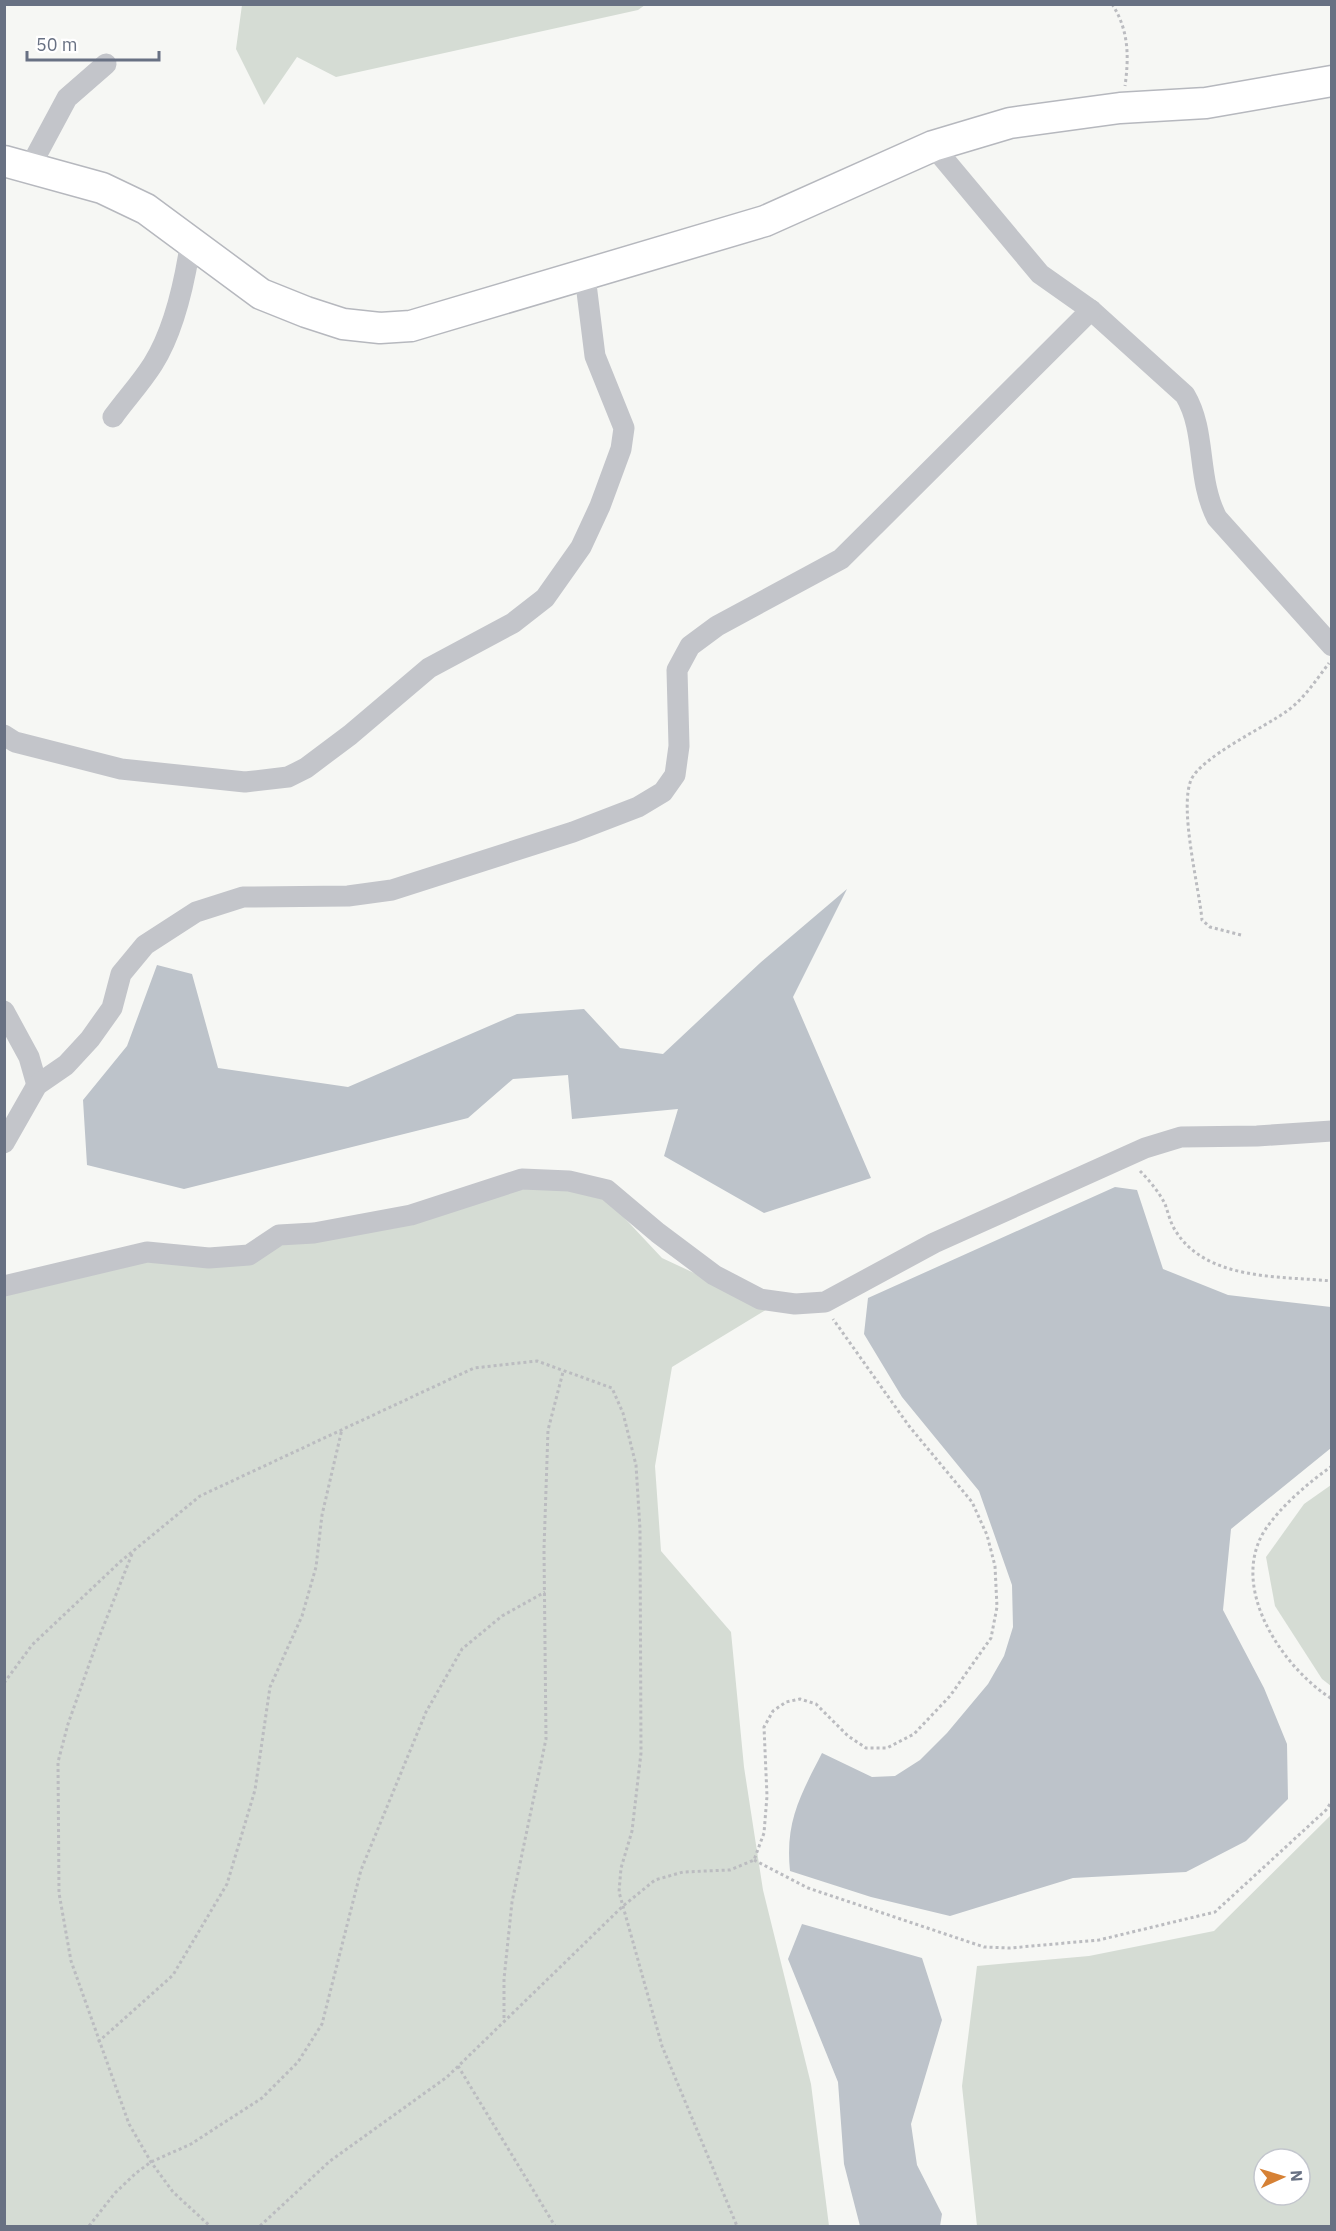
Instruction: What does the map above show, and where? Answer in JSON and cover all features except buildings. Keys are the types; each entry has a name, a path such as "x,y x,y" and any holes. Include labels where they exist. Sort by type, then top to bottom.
{"street":[{"path":"106,64 67,99 17,164 102,188 146,209 191,240 261,294 343,324 380,328 411,326 765,221 933,146 1010,123 1120,108 1206,103 1332,81"},
{"path":"933,146 1040,274 1091,310 1185,395 1195,412 1207,498 1217,518 1332,646"},
{"path":"113,417 154,363 171,324 187,267 191,240"},
{"path":"4,735 15,742 121,769 245,782 288,777 306,768 350,735 429,668 513,623 545,598 580,547 600,506 621,448 624,428 595,356 585,276"},
{"path":"4,1143 37,1085 66,1065 90,1040 112,1008 121,974 145,945 196,912 243,897 348,896 392,890 573,832 638,807 663,792 675,775 679,746 677,670 690,646 717,626 841,559 1091,310"},
{"path":"4,1011 29,1057 37,1085"},
{"path":"4,1286 147,1252 209,1258 249,1255 279,1235 314,1233 411,1215 522,1179 569,1181 607,1190 658,1233 714,1275 760,1299 795,1304 821,1302 867,1281 934,1243 1126,1157 1181,1137 1257,1136 1332,1131"}],"path":[{"path":"1112,4 1120,17 1128,48 1120,108"},
{"path":"1241,935 1210,927 1202,920 1190,850 1188,802 1191,780 1206,762 1289,710 1332,660"},
{"path":"1126,1157 1164,1202 1175,1230 1196,1253 1214,1264 1248,1272 1332,1281"},
{"path":"754,1860 765,1824 764,1727 773,1711 786,1702 800,1699 823,1710 848,1736 866,1748 887,1748 914,1734 950,1696 991,1638 997,1606 996,1566 987,1535 972,1502 909,1426 821,1302"},
{"path":"4,1683 32,1645 133,1552 200,1496 474,1368 537,1361 612,1389 623,1413 636,1465 640,1529 641,1753 632,1831 621,1868 619,1892 662,2046 737,2226"},
{"path":"504,2020 504,1979 512,1902 546,1738 545,1592 548,1430 563,1372"},
{"path":"98,2042 173,1975 227,1884 255,1790 270,1687 302,1616 316,1567 322,1515 342,1429"},
{"path":"1332,1466 1315,1478 1265,1531 1254,1559 1255,1593 1270,1634 1290,1665 1316,1689 1332,1699"},
{"path":"133,1552 92,1655 68,1724 58,1762 59,1893 71,1961 129,2124 151,2162 173,2192 210,2226"},
{"path":"89,2226 115,2193 151,2162 191,2144 262,2098 298,2062 322,2024 361,1870 426,1712 462,1649 502,1616 545,1592"},
{"path":"754,1860 808,1888 984,1947 1010,1948 1099,1940 1215,1912 1326,1810 1332,1801"},
{"path":"260,2226 330,2161 447,2077 622,1906 655,1880 683,1872 730,1870 754,1860"},
{"path":"458,2066 555,2226"}],"shaded area":[{"path":"242,4 645,5 638,10 336,77 297,57 264,105 236,49"},
{"path":"847,889 793,997 871,1178 764,1213 664,1156 678,1109 572,1119 568,1075 513,1079 468,1118 184,1189 87,1165 83,1100 127,1046 157,965 192,974 218,1068 348,1087 517,1014 584,1009 620,1048 663,1054 760,963"},
{"path":"586,1177 662,1258 769,1308 672,1367 655,1466 661,1551 731,1632 744,1767 763,1890 811,2084 829,2226 5,2226 5,1280 395,1228 499,1194"},
{"path":"1115,1187 1137,1190 1163,1269 1228,1295 1331,1307 1331,1448 1231,1529 1223,1610 1264,1688 1287,1744 1288,1799 1246,1841 1186,1872 1073,1878 950,1916 871,1897 790,1871 792,1823 801,1796 822,1753 872,1777 895,1776 920,1760 947,1733 988,1684 1004,1656 1013,1627 1012,1585 979,1491 902,1397 864,1334 868,1298"},
{"path":"1331,1485 1331,1686 1322,1679 1275,1606 1266,1557 1304,1504"},
{"path":"1331,1815 1331,2226 977,2226 962,2086 977,1966 1089,1956 1214,1931"},
{"path":"802,1924 922,1958 942,2020 911,2124 917,2165 942,2214 940,2226 860,2226 844,2164 838,2082 788,1959"}]}
